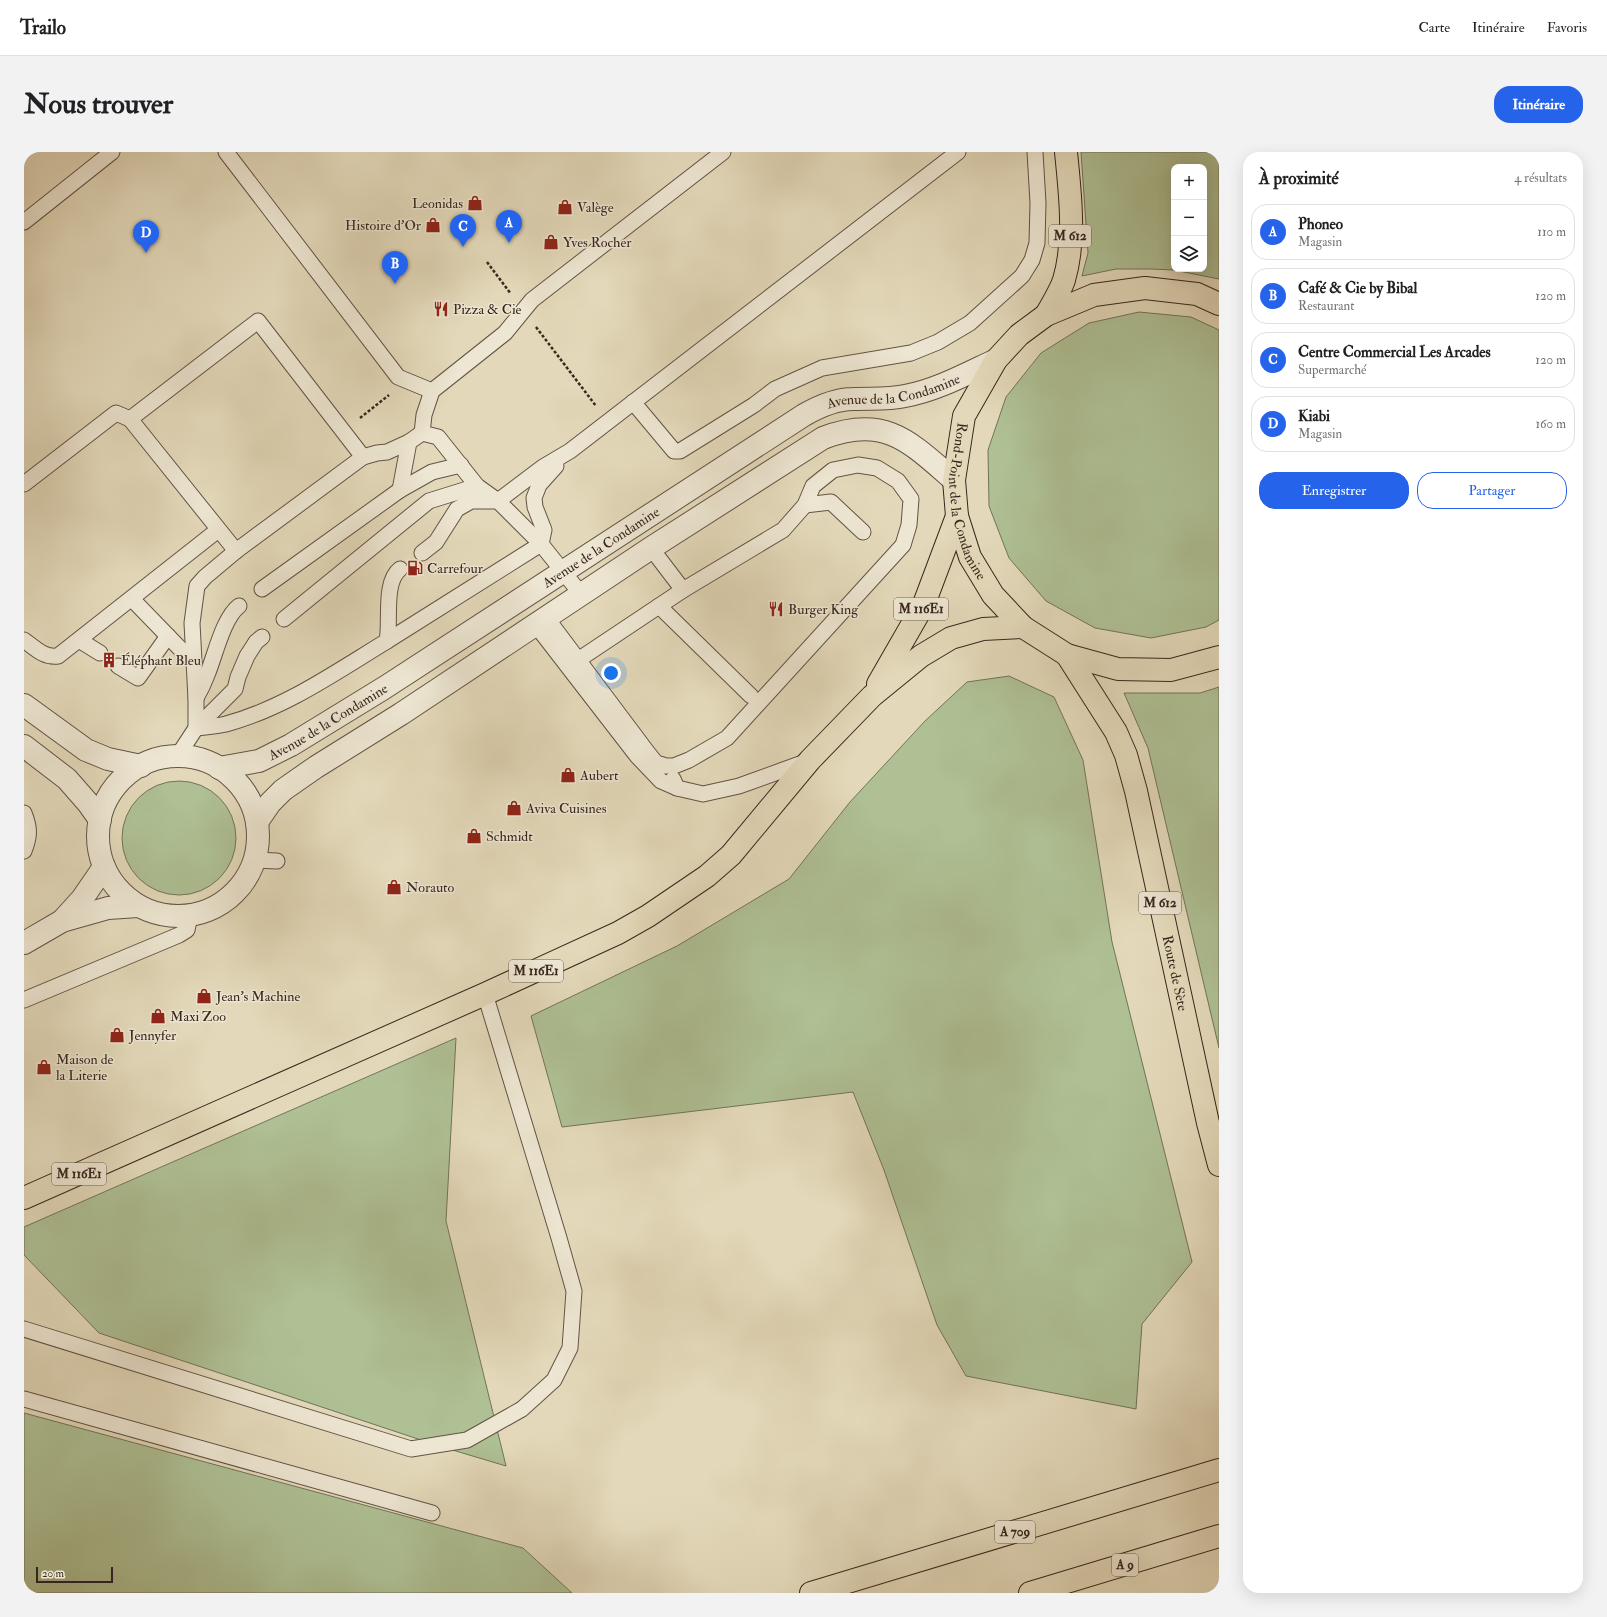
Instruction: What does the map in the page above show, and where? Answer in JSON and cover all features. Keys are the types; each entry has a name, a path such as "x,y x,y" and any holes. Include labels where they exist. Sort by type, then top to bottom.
{"main road":[{"name":"M 612","path":"1046,315 1064,281 1069,251 1070,199 1066,152"},
{"name":"Rond-Point de la Condamine","path":"1219,304 1197,294 1145,288 1094,295 1046,315 1019,335 996,360 964,416 954,480 957,516 970,557 993,595 1023,627 1067,655 1118,669 1171,670 1219,656"},
{"name":"M 116E1","path":"872,696 924,604 957,516"},
{"name":"M 116E1","path":"24,1198 485,994 618,933 648,916 707,876 731,855 810,760 872,696 921,656 951,638 983,629 1023,627"},
{"name":"Route de Sète","path":"1067,655 1116,732 1126,755 1136,790 1208,1123 1219,1165"},
{"name":"A 709","path":"811,1593 1219,1470"},
{"name":"A 9","path":"1030,1593 1219,1536"}],"street":[{"name":"Avenue de la Condamine","path":"219,768 259,761 291,745 384,688 769,437 818,408 852,398 887,399 924,392 948,383 996,360"},
{"name":"Avenue de la Condamine","path":"257,822 270,803 283,790 401,714 651,548 823,438 840,431 858,429 879,430 899,436 916,447 954,480"},
{"path":"24,705 86,750 108,759 141,766"},
{"path":"24,746 67,779 88,803 100,820"},
{"path":"177,757 199,759 219,768 233,778 244,790 252,806 257,822 258,841 255,860 245,880 231,897 212,909 190,916 163,915 138,906 118,889 104,867 98,844 100,820 106,803 115,788 126,776 141,766 158,759 177,757"},
{"path":"62,921 82,899 104,867"},
{"path":"24,943 62,921 108,908 138,906"}],"lane":[{"path":"24,222 112,152"},
{"path":"226,152 398,377 432,391"},
{"path":"422,433 424,415 432,391 505,333 532,300 722,152"},
{"path":"422,553 436,542 457,509 471,501 498,502 543,467 570,451 958,152"},
{"path":"633,402 674,451 680,452 754,405 775,389 822,368 911,353 938,342 970,322 1022,276 1032,260 1037,243 1038,203 1035,152"},
{"path":"130,419 258,321 363,458"},
{"path":"24,484 116,413 130,419 236,551"},
{"path":"196,728 192,623 198,586 205,577 236,551 363,458 377,453 387,452 409,442 422,433 438,437 477,486 498,502 540,544 581,594"},
{"path":"400,490 409,442"},
{"path":"196,728 226,724 264,711 311,687 387,641 540,544 544,530 535,507 534,498 539,485 570,451"},
{"path":"262,589 400,490 432,472 461,465"},
{"path":"541,621 578,660 656,763 666,766 674,766 689,760 728,738 903,545 909,525 911,499 898,481 877,468 858,465 833,470 814,486 805,505 783,530 683,590 578,660"},
{"path":"284,619 429,501 477,486"},
{"path":"805,505 832,502 863,532"},
{"path":"24,640 45,655 51,657 58,656 218,530"},
{"path":"651,548 683,590"},
{"path":"387,641 389,633 389,594 396,573 400,569"},
{"path":"132,599 194,663"},
{"path":"196,699 228,620 233,610 239,606"},
{"path":"659,606 751,696"},
{"path":"541,621 637,756 661,781 677,788 703,794 739,786 810,760"},
{"path":"118,666 138,678 168,636"},
{"path":"177,757 196,728 235,689 238,676 248,656 256,642 262,637"},
{"path":"79,640 100,654"},
{"path":"674,766 672,777 677,788"},
{"path":"24,813 29,826 28,841 24,851"},
{"path":"255,860 277,861"},
{"path":"24,1000 180,935 187,930 190,916"},
{"path":"24,1329 411,1449 467,1440 522,1409 554,1380 570,1348 574,1291 557,1230 485,994"},
{"path":"24,1399 432,1513"}],"path":[{"path":"488,262 608,422"},
{"path":"343,431 408,380"}],"green space":[{"path":"1081,152 1219,152 1219,279 1184,272 1207,272 1207,164 1171,164 1171,270 1116,269 1082,276 1088,253"},
{"path":"1139,312 1191,317 1219,330 1219,620 1206,627 1151,638 1095,628 1046,601 1009,558 989,506 988,450 1006,397 1041,353 1089,323"},
{"path":"1009,676 1054,697 1083,760 1112,942 1192,1262 1142,1324 1136,1409 966,1376 937,1325 884,1170 853,1092 562,1127 531,1016 677,946 789,879 850,802 925,721 967,682"},
{"path":"1219,687 1219,1048 1148,748 1124,693 1200,693"},
{"path":"179,781 201,785 220,797 232,816 236,838 232,860 220,879 201,891 179,895 157,891 138,879 126,860 122,838 126,816 138,797 157,785"},
{"path":"456,1038 446,1221 506,1466 439,1446 99,1333 24,1255 24,1227"},
{"path":"24,1413 523,1548 572,1593 24,1593"}],"place":[{"name":"Leonidas","path":"475,203"},
{"name":"Valège","path":"565,207"},
{"name":"Histoire d'Or","path":"433,225"},
{"name":"Yves Rocher","path":"551,242"},
{"name":"Phoneo","path":"509,243"},
{"name":"Centre Commercial Les Arcades","path":"463,247"},
{"name":"Kiabi","path":"146,253"},
{"name":"Café & Cie by Bibal","path":"395,284"},
{"name":"Pizza & Cie","path":"441,309"},
{"name":"Carrefour","path":"415,568"},
{"name":"Burger King","path":"776,609"},
{"name":"Éléphant Bleu","path":"109,660"},
{"name":"Aubert","path":"568,775"},
{"name":"Aviva Cuisines","path":"514,808"},
{"name":"Schmidt","path":"474,836"},
{"name":"Norauto","path":"394,887"},
{"name":"Jean's Machine","path":"204,996"},
{"name":"Maxi Zoo","path":"158,1016"},
{"name":"Jennyfer","path":"117,1035"},
{"name":"Maison de la Literie","path":"44,1067"}]}
